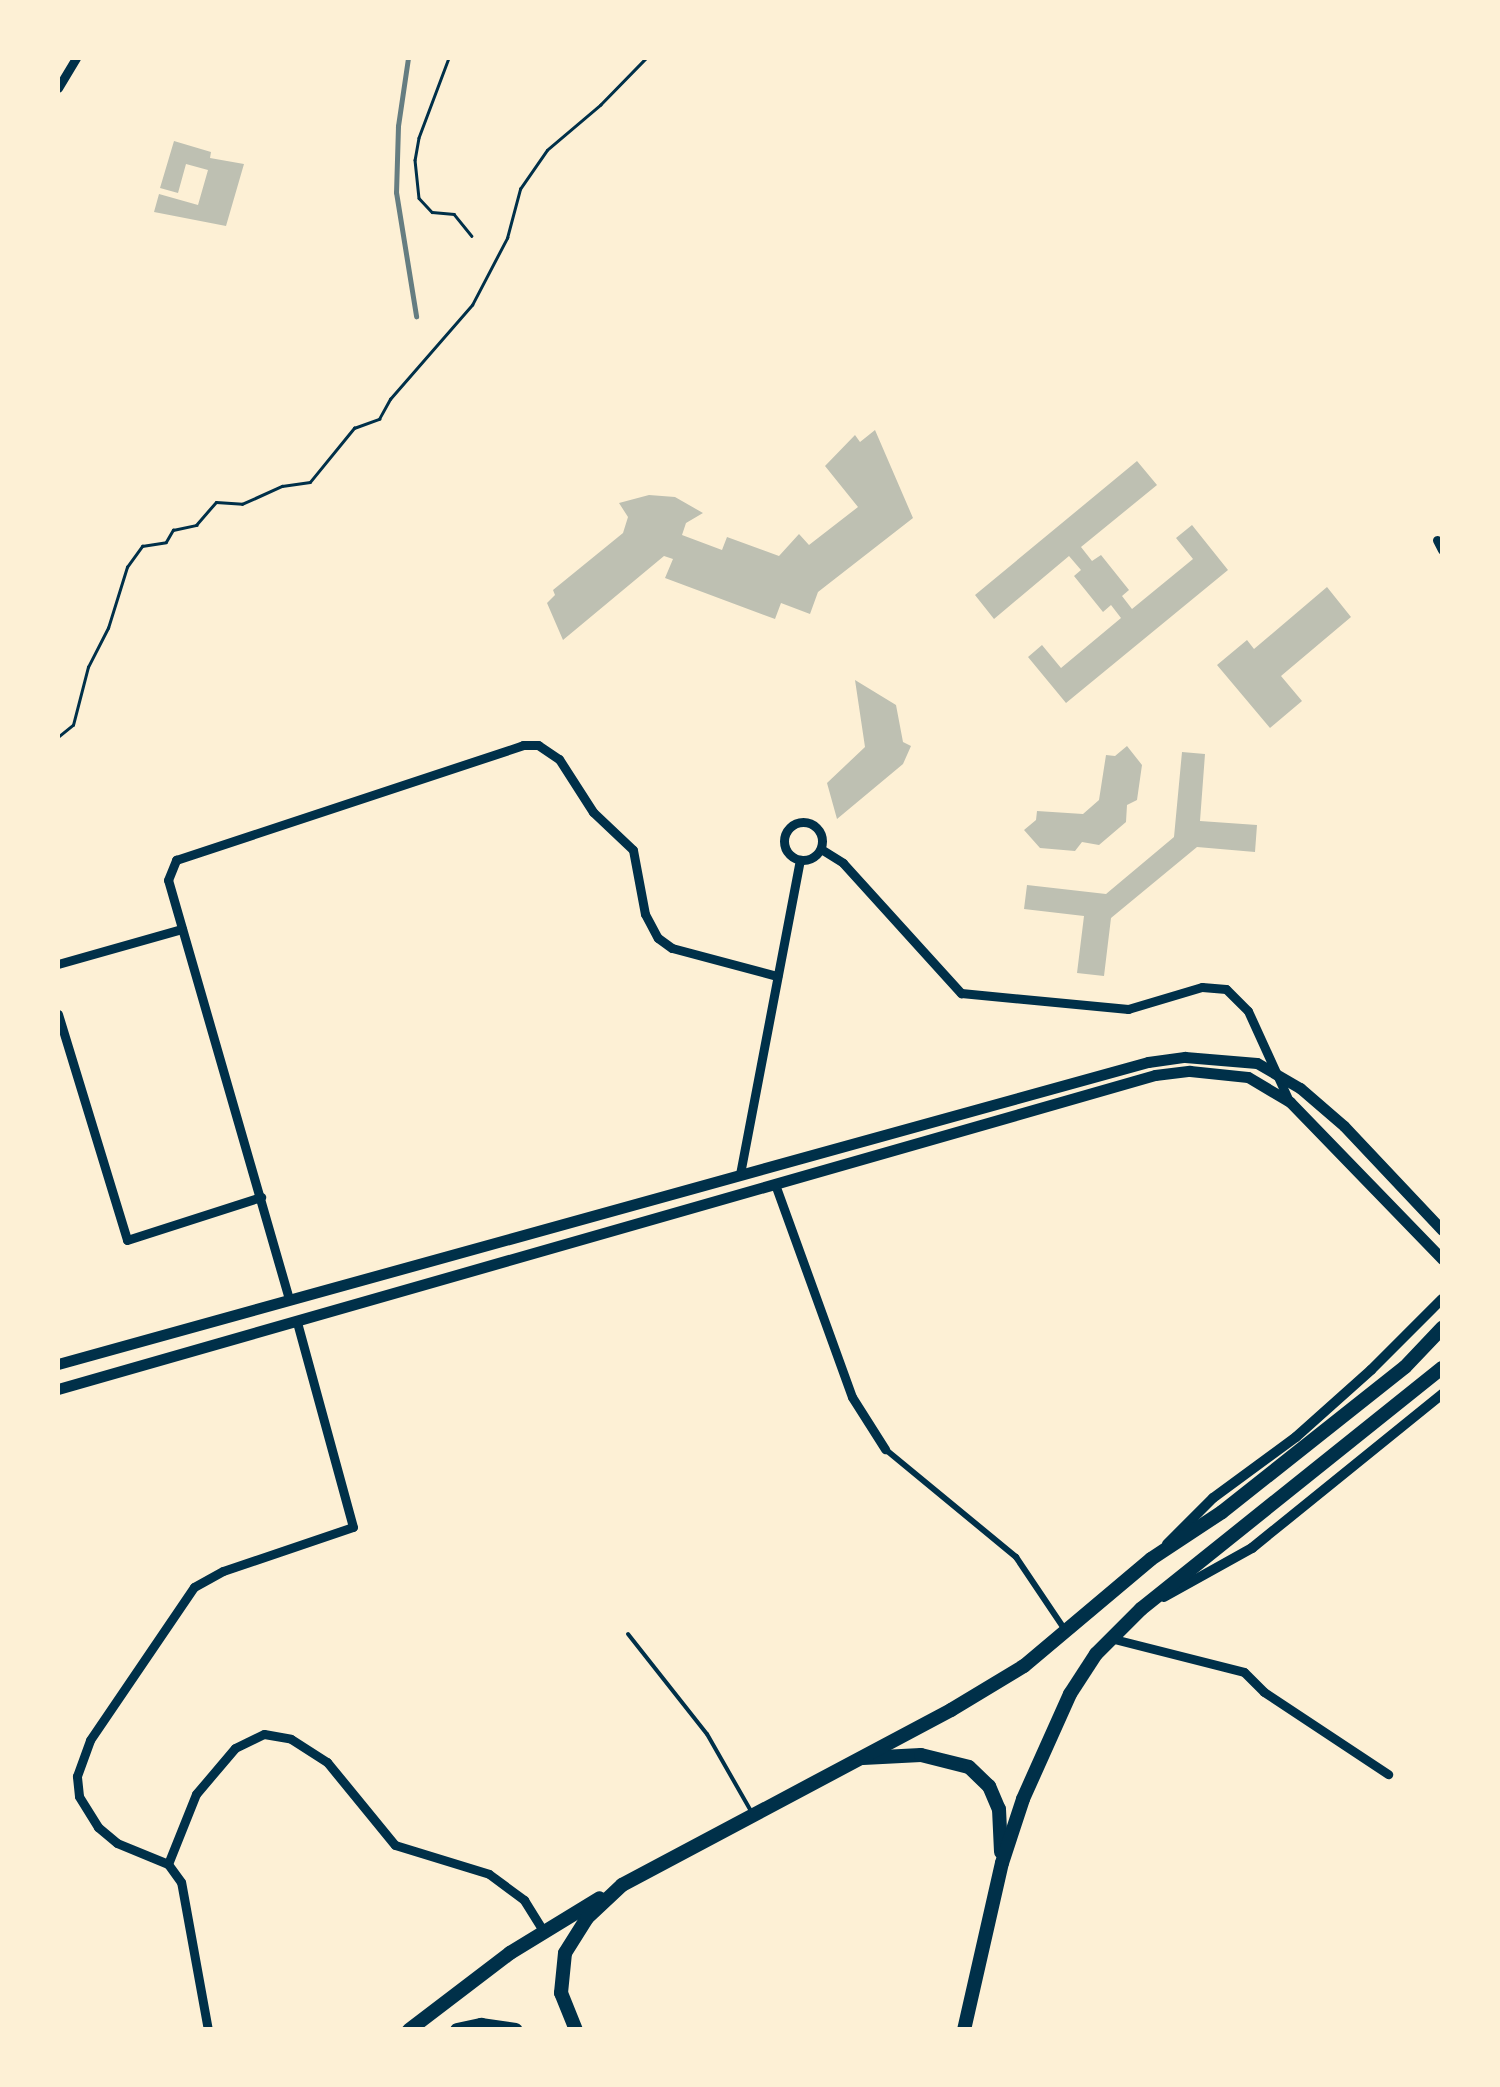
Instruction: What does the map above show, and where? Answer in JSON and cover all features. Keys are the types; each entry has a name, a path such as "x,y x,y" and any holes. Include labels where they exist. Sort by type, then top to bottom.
{"main road":[{"path":"58,1364 1148,1062 1224,1057 1275,1072 1322,1105 1442,1230"},
{"path":"58,1389 776,1187 1155,1075 1222,1071 1248,1077 1290,1102 1442,1259"},
{"path":"409,2030 543,1930 752,1813 987,1690 1068,1633 1151,1559 1222,1512 1405,1367 1442,1328"},
{"path":"966,2030 1002,1863 1023,1799 1070,1694 1110,1638 1237,1530 1389,1416 1442,1368"},
{"path":"858,1758 920,1755 970,1767 988,1786 999,1809 1002,1863"},
{"path":"576,2030 561,1993 566,1953 587,1918 622,1885"},
{"path":"457,2030 481,2025 516,2030"}],"street":[{"path":"58,88 76,58"},
{"path":"289,1300 168,880 176,860 523,745 538,746 559,759 593,812 633,850 645,914 658,938 672,948 778,976"},
{"path":"795,824 814,826 822,836 821,849 812,858 800,860 790,855 784,844 786,833 795,824"},
{"path":"821,849 843,864 961,993 1128,1009 1214,986 1226,990 1248,1011 1290,1102"},
{"path":"740,1174 800,860"},
{"path":"58,964 182,929"},
{"path":"58,1014 127,1240 261,1196"},
{"path":"776,1187 852,1397 885,1448 1016,1557 1068,1633"},
{"path":"1151,1559 1212,1498 1296,1436 1442,1300"},
{"path":"208,2030 182,1882 168,1864 117,1843 87,1811 77,1776 90,1740 194,1586 223,1571 353,1527 296,1322"},
{"path":"1141,1609 1252,1548 1442,1394"},
{"path":"1110,1638 1244,1672 1264,1692 1388,1774"},
{"path":"168,1864 196,1794 235,1748 264,1734 291,1739 326,1762 395,1846 502,1882 524,1900 543,1930"}],"lane":[{"path":"628,1634 707,1734 752,1813"}],"path":[{"path":"449,58 417,149 419,198 432,212 454,214 472,236"},
{"path":"58,736 73,725 88,667 108,628 126,566 142,546 166,542 173,530 196,525 216,502 242,504 282,486 310,482 354,428 379,419 390,399 472,305 507,238 520,189 547,150 600,105 646,58"}],"building":[{"path":"174,141 211,152 210,158 244,164 226,226 154,212 159,194 198,205 208,170 186,164 178,193 160,188"},
{"path":"875,430 913,518 818,592 810,614 781,603 775,619 665,578 673,559 664,556 563,640 547,603 555,595 553,590 623,533 628,517 619,503 649,495 675,497 703,513 686,523 682,535 722,550 727,537 779,556 799,534 809,545 858,507 825,466 855,435 860,442"},
{"path":"1137,461 1157,485 1081,547 1092,561 1101,555 1129,590 1122,596 1132,609 1193,559 1176,538 1192,525 1228,570 1066,703 1028,657 1042,645 1061,668 1121,618 1111,605 1103,612 1074,576 1081,570 1069,556 994,619 975,595"},
{"path":"1327,587 1351,617 1281,676 1302,701 1270,728 1217,665 1247,640 1254,649"},
{"path":"855,680 896,705 903,742 911,746 903,764 837,819 827,783 865,747"},
{"path":"1127,746 1142,765 1137,800 1127,805 1126,822 1099,845 1082,842 1075,851 1040,848 1024,830 1036,820 1037,811 1083,814 1099,800 1106,755 1115,756"},
{"path":"1182,752 1205,754 1200,821 1257,825 1255,852 1197,847 1111,918 1104,976 1077,973 1084,916 1024,909 1027,885 1106,894 1174,837"}],"railway":[{"path":"408,58 398,126 396,192 416,316"}]}
